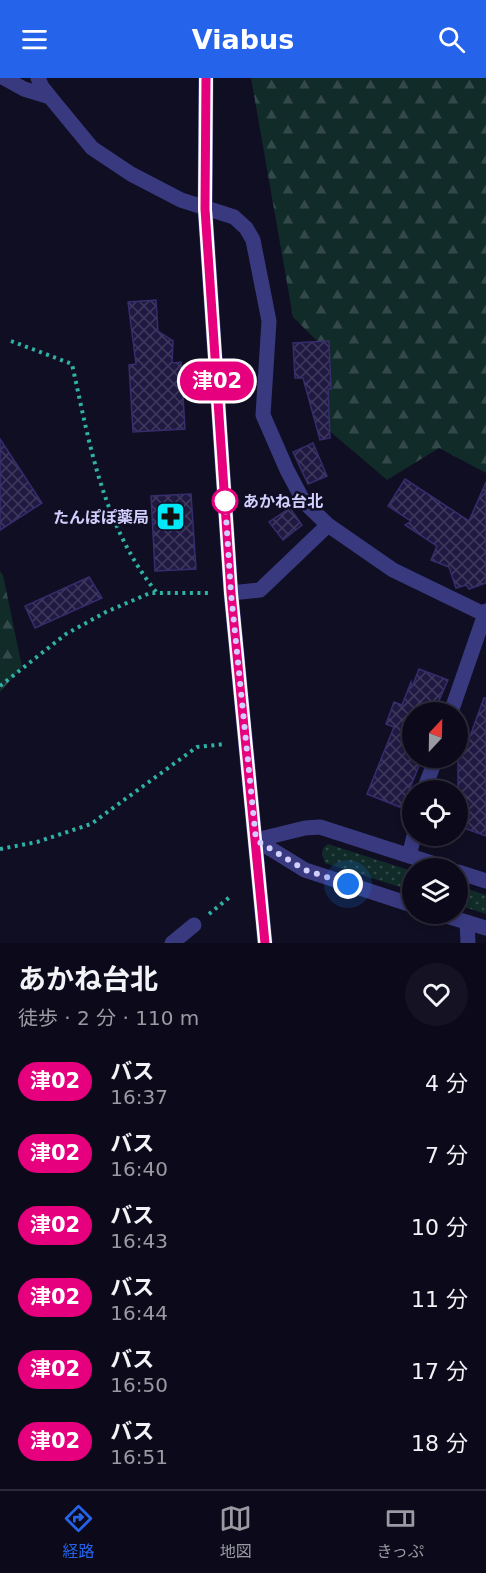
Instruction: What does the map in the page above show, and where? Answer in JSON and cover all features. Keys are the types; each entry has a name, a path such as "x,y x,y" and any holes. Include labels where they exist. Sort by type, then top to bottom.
{"street":[{"path":"4,78 24,89 50,97"},
{"path":"38,78 42,87 92,148 131,174 181,200 234,217 246,228 253,240 269,321 263,415 304,502 328,525 393,570 485,613 454,702"},
{"path":"206,78 205,209 231,593 265,943"},
{"path":"231,593 260,590 328,525"},
{"path":"256,840 305,828 320,827 415,858"},
{"path":"256,840 305,870 402,902"},
{"path":"409,856 412,846"},
{"path":"468,875 486,881"},
{"path":"468,922 486,928"},
{"path":"467,924 468,943"},
{"path":"172,943 194,925"}],"path":[{"path":"11,341 72,364 97,477 110,511 138,569 157,593"},
{"path":"0,686 66,634 106,612 150,593 231,593"},
{"path":"0,849 37,842 91,825 197,747 246,742"},
{"path":"194,925 231,896"}],"green space":[{"path":"251,78 486,78 486,473 439,448 387,480 326,428 327,351 293,317"},
{"path":"0,571 3,575 22,667 0,692"},
{"path":"328,844 402,868 402,888 325,863 323,848"},
{"path":"468,889 486,895 486,914 468,908"}],"building":[{"path":"156,300 158,331 173,341 172,363 181,362 185,429 133,432 129,365 136,364 128,302"},
{"path":"329,341 330,438 320,440 303,378 295,378 293,343"},
{"path":"0,439 42,503 0,530"},
{"path":"313,443 327,476 308,484 293,452"},
{"path":"405,479 469,521 486,482 486,583 469,589 466,585 456,588 449,567 431,560 437,546 405,525 411,521 388,506"},
{"path":"191,494 196,569 155,571 151,496"},
{"path":"290,508 302,525 283,540 269,522"},
{"path":"89,577 102,598 35,628 25,606"},
{"path":"419,669 448,680 438,702 403,702 411,682 412,687"},
{"path":"484,698 486,698 486,836 468,830 468,780 458,780 458,768 468,768 468,742"},
{"path":"394,702 402,705 402,768 418,768 413,780 402,780 402,808 367,794 394,727 386,724"}],"bus line":[{"name":"津02","path":"206,78 205,209 231,593 265,943"}],"place":[{"name":"あかね台北","path":"225,501"},
{"name":"たんぽぽ薬局","path":"170,517"}],"route":[{"path":"225,501 231,593 256,840 298,867 348,884"}]}
